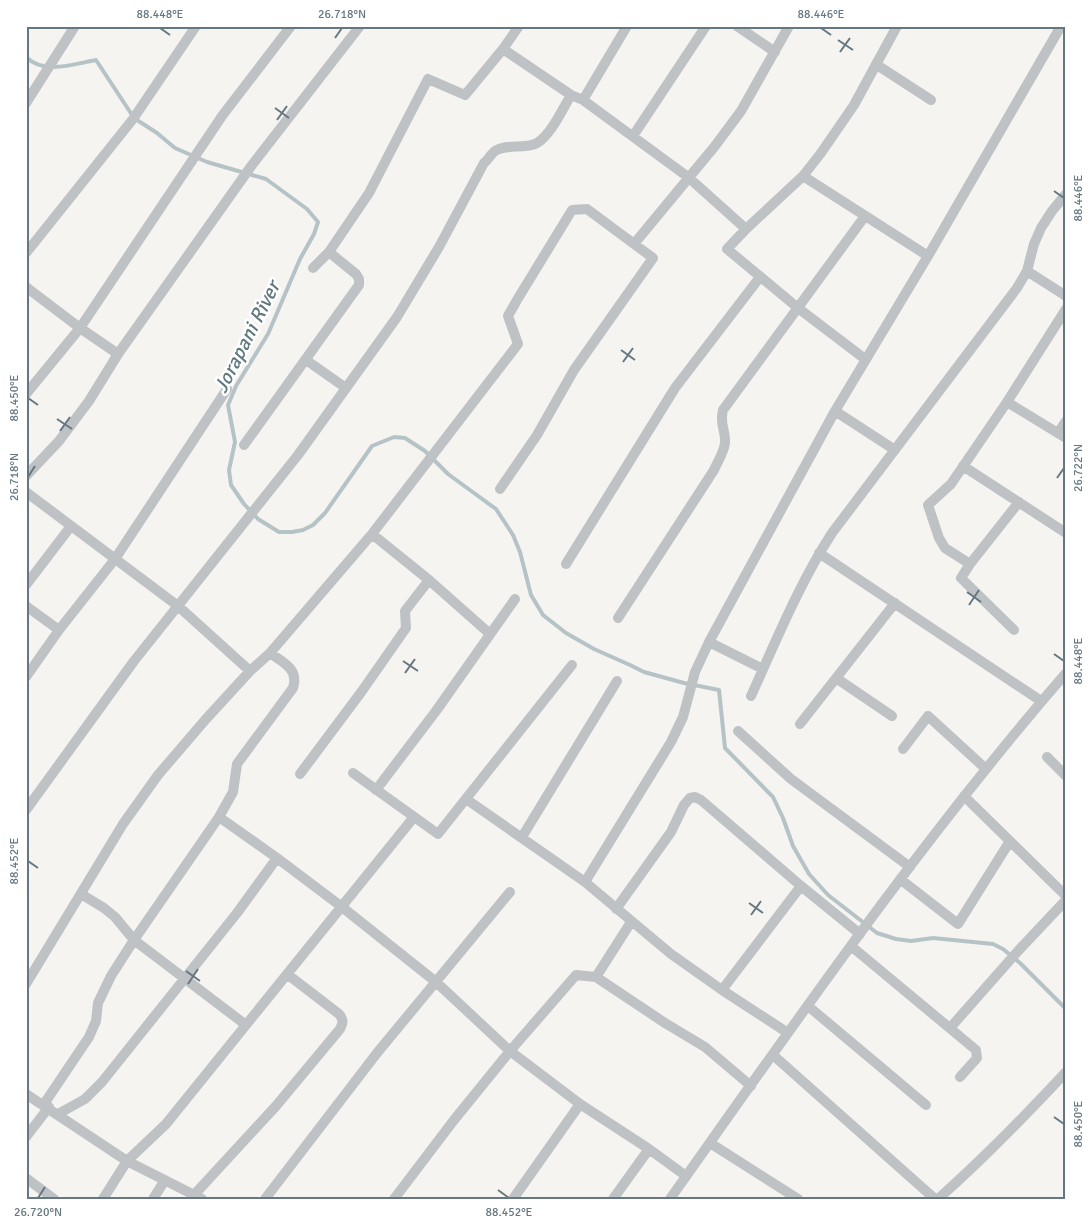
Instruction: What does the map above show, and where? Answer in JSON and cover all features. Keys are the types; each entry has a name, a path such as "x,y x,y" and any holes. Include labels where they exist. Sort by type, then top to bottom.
{"street":[{"path":"26,103 75,26"},
{"path":"26,253 133,119 196,26"},
{"path":"26,394 80,328 211,133 291,26"},
{"path":"26,476 59,441 90,401 118,354 252,165 360,26"},
{"path":"313,268 329,252 369,193 428,79 465,95 503,49 519,26"},
{"path":"583,100 627,26"},
{"path":"633,136 706,26"},
{"path":"737,26 775,52"},
{"path":"634,244 715,146 741,111 789,26"},
{"path":"865,358 798,308 727,249 804,176 854,105 898,26"},
{"path":"585,882 672,742 683,717 694,672 834,411 928,256 1060,26"},
{"path":"503,49 571,95 583,100 633,136 688,177 746,229"},
{"path":"877,65 931,100"},
{"path":"26,810 100,707 266,496 397,317 439,247 484,163 494,152 504,147 529,146 538,142 547,134 571,95"},
{"path":"804,176 928,256"},
{"path":"751,696 784,621 832,533 1017,288 1027,271 1034,244 1041,228 1066,194"},
{"path":"26,984 123,824 158,775 206,718 250,671 270,653 372,534 518,344 508,316 572,210 587,209 653,258 574,370 537,434 500,489"},
{"path":"618,618 714,470 725,443 720,420 723,410 865,216"},
{"path":"244,445 359,285 359,279 356,274 329,252"},
{"path":"1027,271 1066,296"},
{"path":"566,564 675,388 760,277"},
{"path":"26,286 80,328 118,354"},
{"path":"970,564 945,548 939,538 928,505 951,484 964,466 1066,309"},
{"path":"306,360 346,388"},
{"path":"26,677 59,630 115,560 226,388"},
{"path":"1007,402 1062,435 1066,421"},
{"path":"834,411 895,450"},
{"path":"964,466 1066,533"},
{"path":"26,492 178,606 250,671"},
{"path":"1014,630 961,578 1019,502"},
{"path":"26,585 71,526"},
{"path":"372,534 429,580 490,634"},
{"path":"820,553 1041,701"},
{"path":"300,774 406,628 405,611 429,580"},
{"path":"376,790 436,711 515,599"},
{"path":"800,724 895,603"},
{"path":"26,606 59,630"},
{"path":"709,642 763,669"},
{"path":"26,1136 89,1037 96,1021 98,1004 103,990 134,940 218,817 232,792 237,764 293,688 294,673 270,653"},
{"path":"353,773 438,834 572,665"},
{"path":"670,1199 900,879 964,796 1066,673"},
{"path":"836,678 892,716"},
{"path":"522,837 617,681"},
{"path":"903,749 928,716 986,769"},
{"path":"738,731 791,779 910,867"},
{"path":"1047,758 1066,776"},
{"path":"964,796 1066,896"},
{"path":"616,909 671,832 684,805 690,798 694,797 701,800 801,886 862,931"},
{"path":"466,799 585,882 671,954 788,1033"},
{"path":"218,817 342,907 436,982 510,1051 580,1104 649,1149 686,1176"},
{"path":"103,1199 127,1161 166,1124 414,817"},
{"path":"900,879 958,924 1010,841"},
{"path":"58,1114 77,1104 93,1092 237,913 277,858"},
{"path":"722,990 801,886"},
{"path":"265,1199 378,1053 510,892"},
{"path":"81,894 104,908 134,940 246,1026"},
{"path":"950,1028 1066,900"},
{"path":"596,977 631,922"},
{"path":"851,946 976,1050 978,1054 975,1061 960,1077"},
{"path":"26,1094 127,1161 198,1197 276,1106 343,1023 339,1014 287,974"},
{"path":"394,1199 454,1120 510,1051 576,975 596,977 664,1023 705,1047 751,1086"},
{"path":"808,1006 926,1105"},
{"path":"773,1055 936,1199 967,1173 1023,1119 1066,1072"},
{"path":"513,1199 580,1104"},
{"path":"710,1143 798,1199"},
{"path":"613,1199 649,1149"},
{"path":"26,1178 54,1199"},
{"path":"153,1199 165,1180"}],"waterway":[{"name":"Jorapani River","path":"26,57 41,66 50,67 69,66 96,60 134,118 175,148 207,162 266,179 307,209 318,222 268,334 236,386 228,405 235,442 229,470 231,485 244,504 258,519 279,532 303,530 313,525 325,513 372,446 394,437 405,438 425,451 448,474 496,509 513,535 520,552 531,595 543,615 566,633 594,649 644,672 719,690 725,748 773,797 793,846 809,874 828,895 877,933 896,939 911,941 933,938 993,944 1003,949 1020,963 1066,1009"}]}
